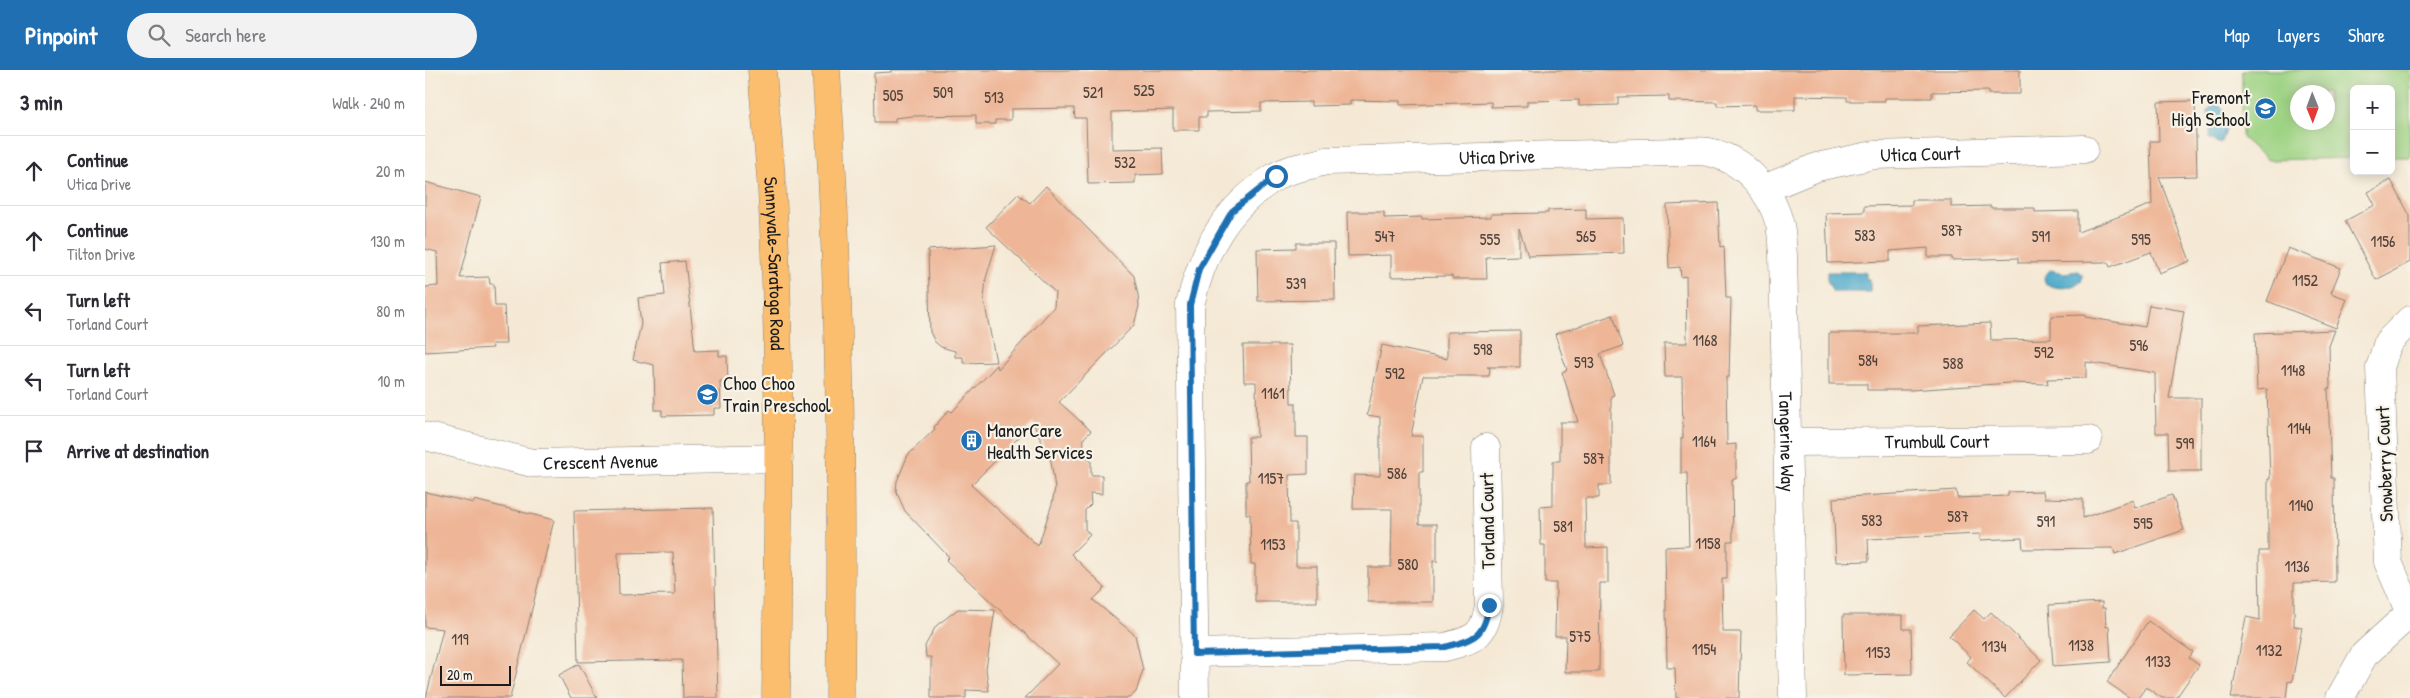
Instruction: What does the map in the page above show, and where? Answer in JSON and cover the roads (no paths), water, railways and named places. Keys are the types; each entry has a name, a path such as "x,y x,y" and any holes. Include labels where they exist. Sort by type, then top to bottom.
{"main road":[{"name":"Sunnyvale-Saratoga Road","path":"762,70 772,192 779,458 776,698"},
{"path":"826,70 839,312 843,533 840,698"}],"street":[{"name":"Utica Court","path":"1764,189 1817,167 1874,154 2084,148"},
{"name":"Utica Drive","path":"1194,654 1190,305 1199,269 1232,211 1276,176 1326,161 1708,152 1738,164 1755,178 1764,189"},
{"name":"Tangerine Way","path":"1764,189 1779,225 1783,255 1793,698"},
{"name":"Snowberry Court","path":"2410,320 2388,342 2380,368 2388,562 2410,613"},
{"name":"Crescent Avenue","path":"425,436 532,463 779,458"},
{"name":"Trumbull Court","path":"1787,442 2088,440"},
{"name":"Torland Court","path":"1194,654 1445,647 1470,640 1486,624 1489,605 1486,448"},
{"path":"2340,698 2364,655 2410,613"},
{"path":"1194,654 1195,698"}],"water":[{"path":"2212,104 2219,104 2225,113 2227,124 2220,144 2209,138 2211,126 2208,112"},
{"path":"2050,270 2064,273 2078,271 2083,276 2081,282 2059,288 2045,283 2044,277"},
{"path":"1827,272 1866,272 1866,279 1870,279 1870,292 1833,292 1827,280"}],"place":[{"name":"Fremont High School","path":"2266,108"},
{"name":"Choo Choo Train Preschool","path":"707,394"},
{"name":"ManorCare Health Services","path":"971,441"}]}
